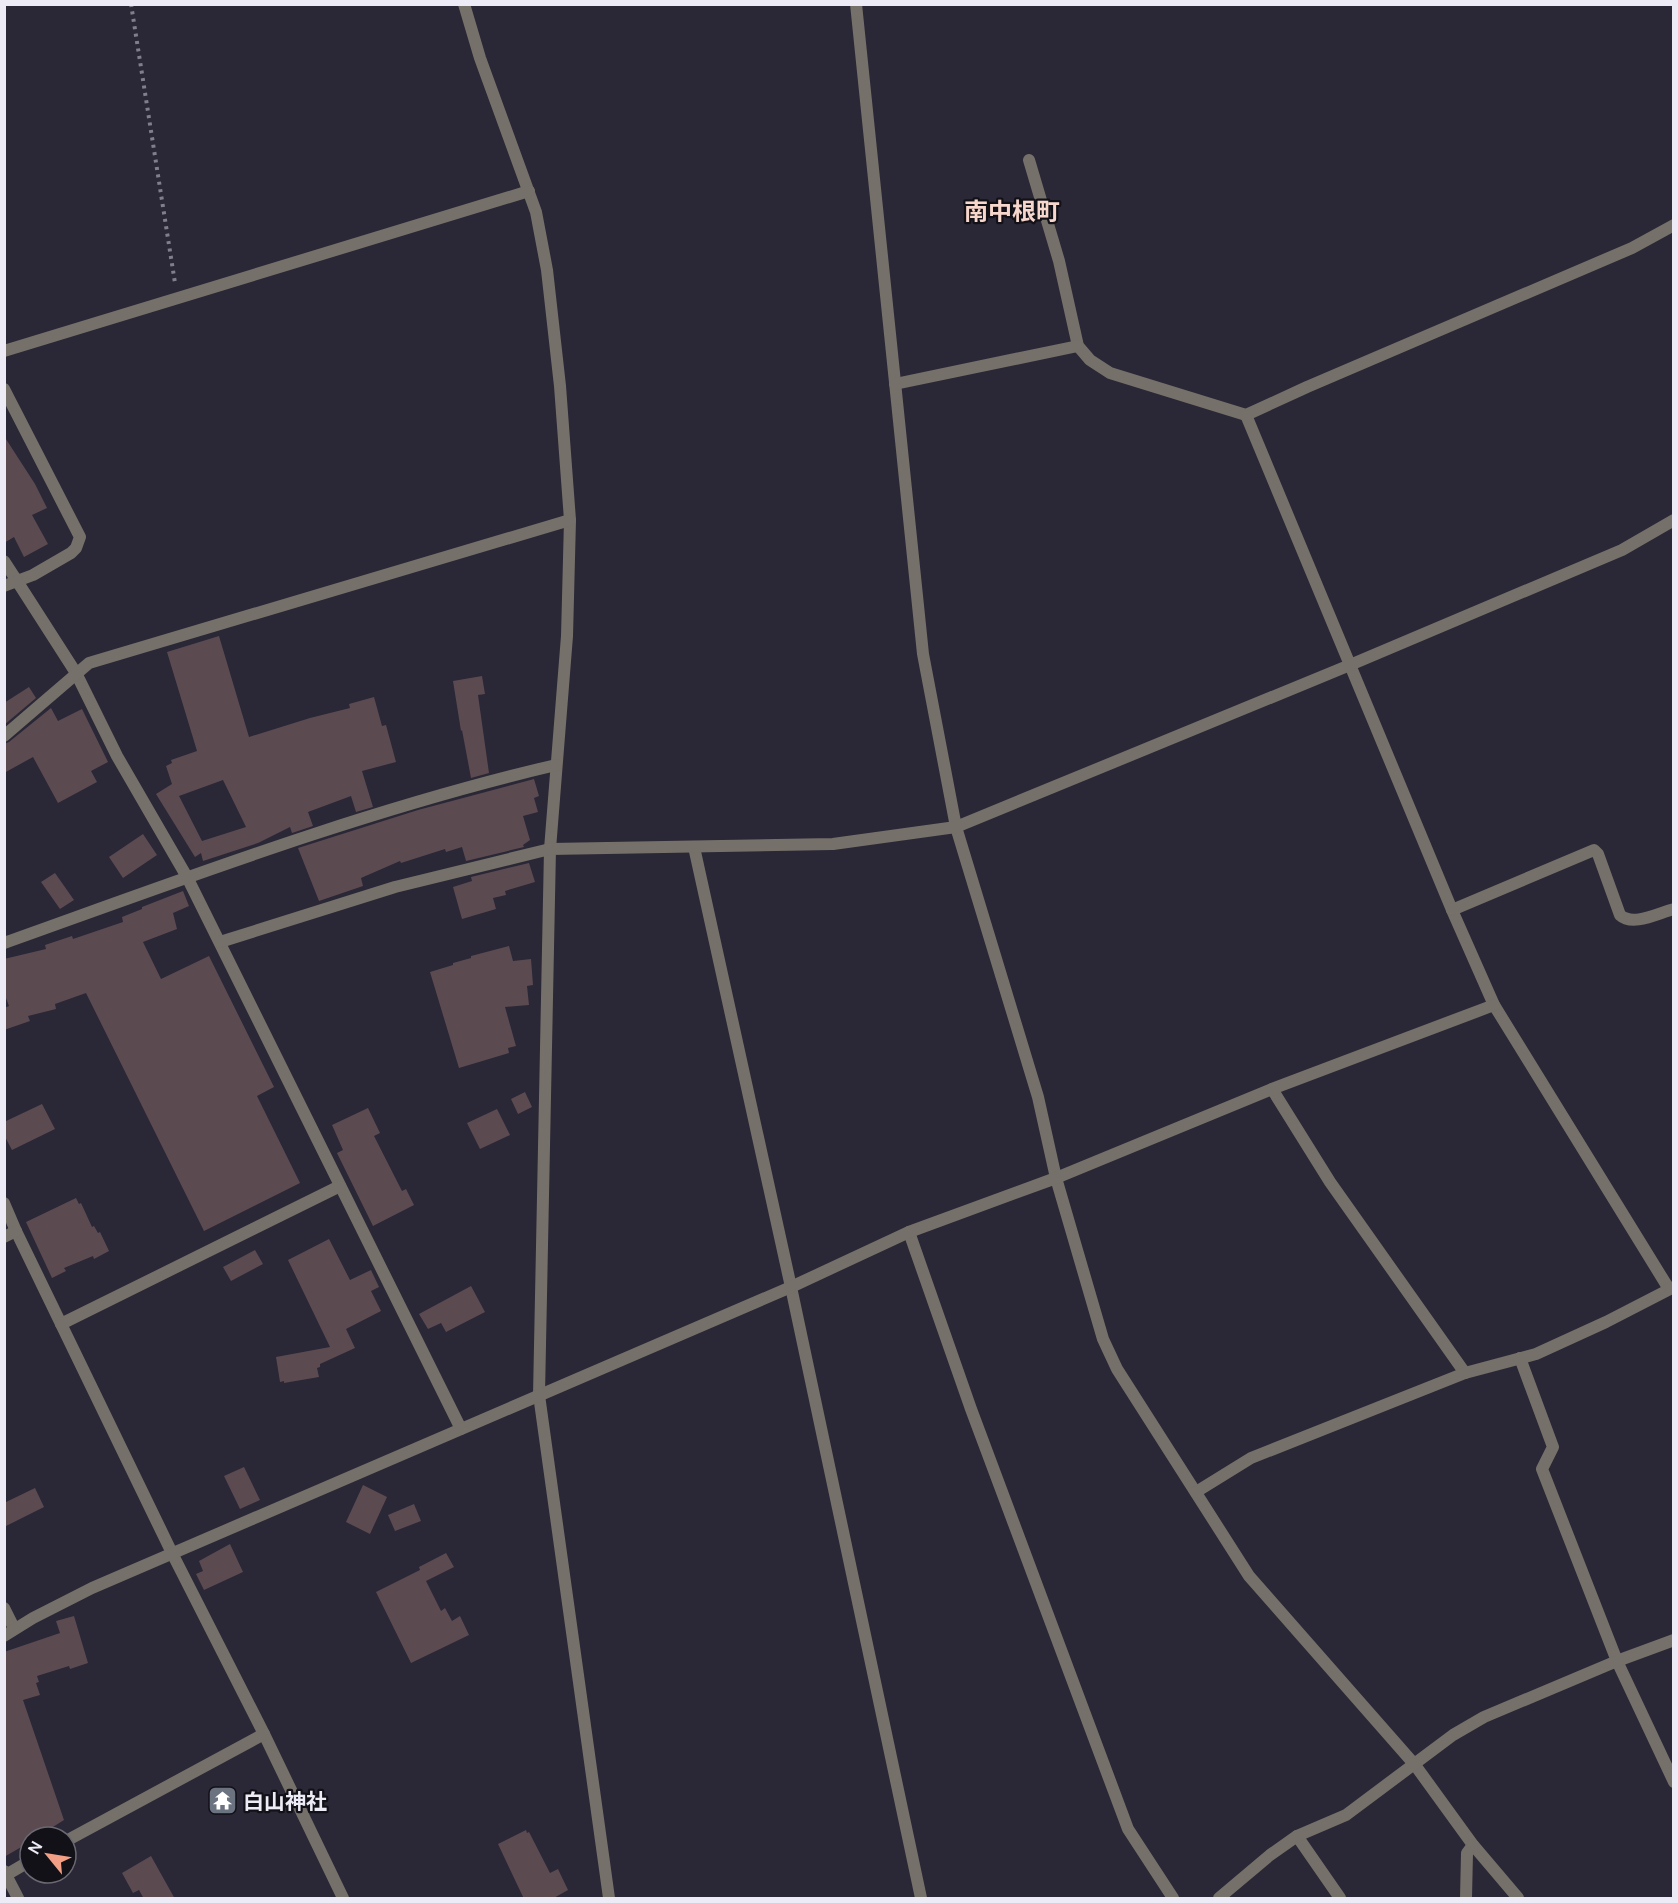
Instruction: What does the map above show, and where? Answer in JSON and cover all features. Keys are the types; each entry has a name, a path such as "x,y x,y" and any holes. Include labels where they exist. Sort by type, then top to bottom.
{"street":[{"path":"464,4 480,57 538,220 548,270 560,386 570,519 567,636 550,849 539,1395 609,1899"},
{"path":"856,4 923,654 956,827 1038,1097 1056,1178 1103,1339 1117,1369 1249,1576 1415,1765 1473,1845 1518,1899"},
{"path":"1029,160 1059,261 1078,346 1090,360 1110,373 1246,416 1307,387 1632,248 1674,225"},
{"path":"4,351 529,191"},
{"path":"895,384 1078,346"},
{"path":"4,389 80,537 76,548 71,553 33,575 4,586"},
{"path":"1196,1492 1251,1458 1465,1373 1536,1354 1606,1322 1671,1288 1494,1005 1452,910 1246,416"},
{"path":"4,736 89,663 570,519"},
{"path":"220,942 395,887 550,849 833,844 956,827 1350,665 1622,549 1674,520"},
{"path":"4,561 76,673 117,756 187,877 461,1429"},
{"path":"4,943 187,877 370,816 485,782 556,765"},
{"path":"694,847 791,1287 921,1899"},
{"path":"1452,910 1594,850 1598,854 1620,915 1625,920 1633,921 1674,909"},
{"path":"4,1608 9,1632 92,1588 791,1287 909,1232 1056,1178 1272,1089 1494,1005"},
{"path":"1272,1089 1330,1182 1465,1373"},
{"path":"62,1324 340,1186"},
{"path":"4,1203 172,1553 264,1734 343,1899"},
{"path":"4,1237 16,1231"},
{"path":"909,1232 971,1409 1128,1829 1173,1899"},
{"path":"1520,1358 1553,1447 1542,1468 1617,1661 1674,1782"},
{"path":"1219,1899 1297,1836 1346,1815 1453,1735 1484,1717 1617,1661 1674,1640"},
{"path":"78,1835 264,1734"},
{"path":"1297,1836 1340,1899"},
{"path":"1466,1899 1467,1853 1473,1845"},
{"path":"5,1873 18,1899"}],"path":[{"path":"131,4 177,299"}],"building":[{"path":"4,436 35,484 47,508 32,515 48,544 24,557 14,537 4,543"},
{"path":"219,636 249,737 350,708 349,704 374,697 382,726 386,725 396,762 362,771 373,807 356,812 351,796 308,812 313,826 292,833 290,827 258,843 203,861 201,853 195,857 156,794 172,784 166,766 172,763 171,760 197,751 167,652","holes":["223,780 246,827 202,841 179,796"]},
{"path":"482,676 485,694 478,695 489,773 471,778 453,681"},
{"path":"29,687 36,698 4,725 4,703"},
{"path":"51,708 58,721 82,709 108,762 91,771 97,782 58,803 33,757 4,773 4,744"},
{"path":"534,779 539,796 534,798 538,812 523,816 530,840 523,845 524,847 466,861 462,847 446,852 445,849 401,863 400,861 361,878 363,886 319,901 298,848 418,810"},
{"path":"143,834 157,855 123,878 109,857"},
{"path":"529,863 535,882 505,891 506,895 493,898 496,909 462,919 453,887 472,881 471,877"},
{"path":"55,873 74,900 60,909 41,882"},
{"path":"183,891 189,906 173,913 177,929 143,942 161,979 209,956 274,1087 257,1096 300,1183 204,1231 86,993 55,1004 56,1009 28,1016 30,1021 4,1030 4,1008 9,1006 4,993 4,959 46,949 45,945 72,936 73,939 123,922 122,917"},
{"path":"509,946 513,961 531,959 533,985 527,986 529,1005 505,1007 516,1046 508,1048 509,1053 459,1068 430,972 471,958 471,956"},
{"path":"525,1092 532,1107 518,1114 511,1099"},
{"path":"42,1104 55,1129 12,1150 4,1135 4,1122"},
{"path":"368,1108 380,1133 374,1136 402,1191 406,1189 414,1205 373,1226 337,1153 343,1150 332,1125"},
{"path":"497,1109 510,1135 480,1149 467,1123"},
{"path":"76,1198 79,1204 81,1203 92,1227 94,1226 98,1233 100,1232 109,1251 94,1259 93,1256 64,1268 66,1271 52,1278 26,1222"},
{"path":"329,1239 350,1280 371,1270 379,1287 371,1291 381,1311 346,1329 355,1348 320,1364 317,1368 319,1377 280,1382 276,1357 330,1347 288,1260"},
{"path":"255,1250 263,1264 231,1281 223,1267"},
{"path":"471,1286 485,1312 446,1332 441,1323 428,1329 419,1314"},
{"path":"244,1467 260,1500 240,1509 224,1476"},
{"path":"363,1485 387,1497 370,1534 346,1522"},
{"path":"35,1488 44,1507 4,1527 4,1503"},
{"path":"414,1504 421,1521 395,1531 388,1515"},
{"path":"230,1544 243,1572 204,1590 196,1574 203,1571 199,1561"},
{"path":"446,1553 454,1567 426,1581 441,1611 445,1608 452,1621 460,1616 469,1635 411,1663 376,1592 420,1570 419,1567"},
{"path":"74,1616 88,1663 37,1676 39,1682 36,1683 40,1695 23,1700 64,1820 56,1825 18,1825 18,1849 4,1857 4,1652 60,1633 56,1621"},
{"path":"526,1830 550,1873 558,1869 568,1890 552,1899 524,1899 498,1844"},
{"path":"151,1856 175,1899 144,1899 139,1890 133,1893 122,1873"}],"place":[{"name":"白山神社","path":"222,1801"}],"district":[{"name":"南中根町","path":"1012,210"}]}
